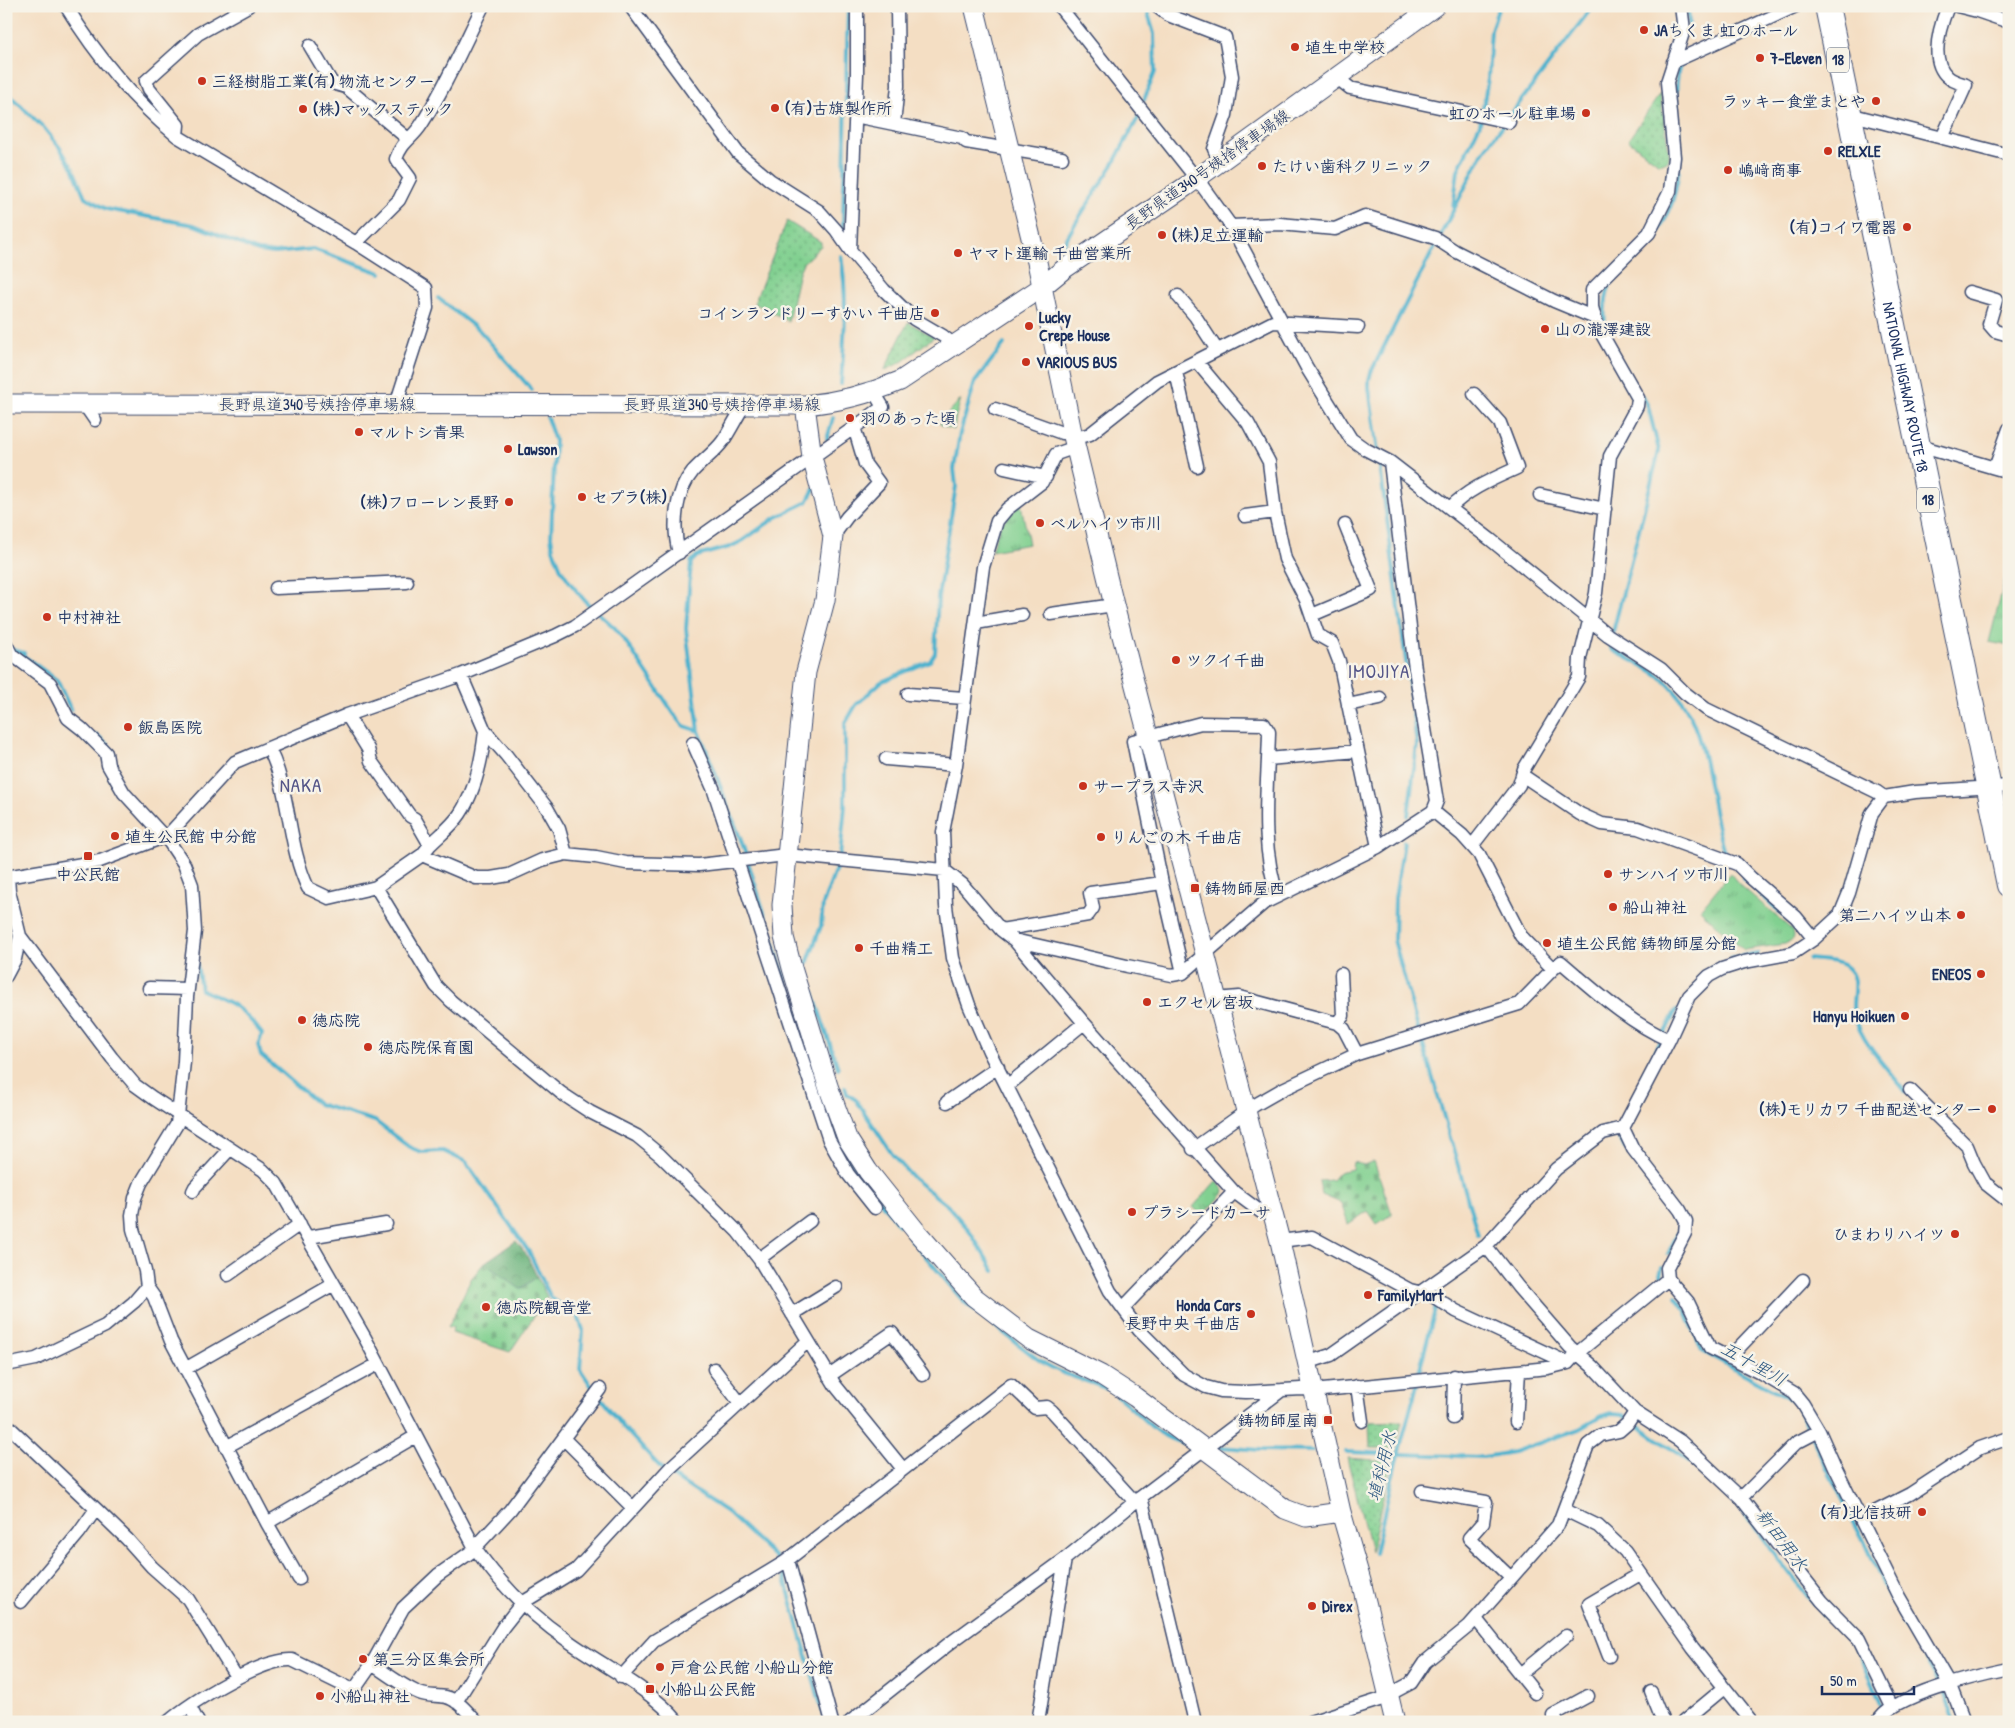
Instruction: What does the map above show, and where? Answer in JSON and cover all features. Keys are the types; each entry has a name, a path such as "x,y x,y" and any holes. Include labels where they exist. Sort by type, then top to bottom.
{"highway":[{"name":"NATIONAL HIGHWAY ROUTE 18","path":"1827,6 1916,445 1998,787 2009,885"}],"street":[{"path":"66,6 89,43 130,93 156,119 177,136 356,243 426,288 427,308 399,396 400,404"},
{"path":"177,136 178,125 149,89 146,81 198,34 248,6"},
{"path":"356,243 399,200 410,178 396,158 400,147 420,127 483,6"},
{"path":"630,6 738,153 770,180 819,211 884,290 914,319 953,344"},
{"path":"850,250 857,74 857,6"},
{"path":"894,124 898,86 897,7 901,6"},
{"path":"974,6 1010,149 1042,286 1074,440 1114,605 1280,1241 1306,1363 1395,1722"},
{"path":"1059,6 1231,226 1307,368 1351,439 1383,458 1450,508 1588,620 1612,638 1661,669 1706,709 1884,797"},
{"path":"1156,6 1168,15 1225,37 1232,76 1225,121 1214,150 1220,161"},
{"name":"長野県道340号姨捨停車場線","path":"6,404 805,405 834,402 874,392 900,381 1042,286 1196,179 1435,6"},
{"path":"1472,846 1519,785 1522,775 1579,677 1580,658 1596,593 1610,456 1638,406 1638,398 1600,331 1592,307 1592,290 1649,234 1670,190 1674,157 1667,82 1684,30 1681,6"},
{"path":"1769,6 1780,14"},
{"path":"1673,62 1796,6"},
{"path":"1942,138 1966,85 1948,78 1939,66 1938,51 1941,24 1948,6"},
{"path":"1958,6 2009,22"},
{"path":"310,46 332,83 346,87 408,139"},
{"path":"1336,77 1350,88 1506,121"},
{"path":"1849,114 2009,155"},
{"path":"855,116 962,138 966,142 1062,158"},
{"path":"1231,226 1280,224 1335,229 1365,216 1439,240 1454,251 1595,318"},
{"path":"1969,292 1996,300 1989,324 1995,331 2009,335"},
{"path":"1178,296 1195,316 1217,350"},
{"path":"1358,327 1273,322 1157,381 1090,434 1074,440 1056,454 1042,482 1007,509 997,521 983,567 956,765 943,832 946,906 953,958 969,1005 998,1067 1110,1291 1139,1330 1164,1356 1184,1374 1206,1387 1221,1391 1246,1392 1323,1390 1548,1368 1572,1359 1668,1279"},
{"path":"1196,361 1248,422 1269,462 1275,512 1286,559 1306,600 1318,634 1332,644 1339,661 1378,847"},
{"path":"1176,372 1197,466"},
{"path":"678,1722 663,1705 565,1640 494,1576 475,1548 309,1237 276,1183 263,1170 153,1098 129,1078 20,936 7,877 100,860 164,837 168,835 235,762 291,737 461,675 555,636 596,611 680,553 883,407 874,392"},
{"path":"1450,508 1459,499 1479,486 1517,468 1500,423 1474,394"},
{"path":"84,404 95,420"},
{"path":"680,553 676,528 676,512 687,481 692,473 722,442 745,404"},
{"path":"805,405 812,457 833,536 825,600 806,672 782,905 784,937 792,968 836,1109 848,1138 868,1171 950,1271 974,1297 1028,1339 1101,1375 1135,1397 1285,1509 1306,1517 1342,1512"},
{"path":"995,409 1062,433 1074,440"},
{"path":"833,536 847,517 879,484 865,464 854,427"},
{"path":"1996,468 2009,429"},
{"path":"1916,445 2009,472"},
{"path":"1014,940 1172,975 1183,973 1264,903 1378,847 1433,811 1437,801 1383,458"},
{"path":"1004,468 1046,477"},
{"path":"1540,495 1604,509"},
{"path":"1245,516 1275,512"},
{"path":"1312,615 1371,590 1345,525"},
{"path":"276,588 407,582"},
{"path":"1051,614 1114,605"},
{"path":"976,623 1022,615"},
{"path":"6,644 12,654 50,683 68,718 106,753 108,765 124,793 170,843 184,864 192,885 195,931 188,989 184,1062 176,1124 134,1198 133,1230 145,1271 146,1287 154,1297 171,1341 226,1447 299,1579"},
{"path":"461,675 485,731 547,808 559,829 566,854"},
{"path":"908,694 964,698"},
{"path":"1348,705 1380,698"},
{"path":"347,715 368,749 371,761 410,816 415,819 426,850 476,878 509,875 542,860 566,854 626,863 700,865 786,855 944,870 963,885 1001,930 1014,940 1193,1148 1234,1192 1261,1212 1272,1211"},
{"path":"1183,973 1163,888 1133,741 1201,723 1264,724 1269,732 1266,832 1272,878 1278,896"},
{"path":"269,748 285,792 297,857 308,888 329,898 376,887 426,850 455,821 471,794 485,731"},
{"path":"693,742 744,859 829,1140 848,1174 875,1208"},
{"path":"1268,760 1357,751"},
{"path":"886,759 956,765"},
{"path":"1522,775 1580,814 1602,824 1638,828 1737,864 1796,917 1814,938"},
{"path":"1306,1363 1331,1355 1486,1246 1556,1169 1603,1133 1622,1128 1669,1040 1689,996 1709,976 1722,969 1744,962 1793,953 1814,938 1840,915 1872,813 1884,797 1915,792 1998,787"},
{"path":"1433,811 1462,835 1479,854 1522,936 1553,970"},
{"path":"1151,832 1172,827"},
{"path":"376,887 436,986 451,1001 561,1094 590,1112 637,1136 660,1155 738,1232 759,1258 835,1385 904,1468"},
{"path":"1001,930 1088,915 1093,908 1090,893 1187,887"},
{"path":"6,976 15,959 20,936"},
{"path":"1193,1148 1245,1112 1283,1089 1357,1054 1519,1004 1562,962 1605,999 1651,1032 1669,1040"},
{"path":"1337,1023 1344,1016 1341,974"},
{"path":"149,988 188,989"},
{"path":"1216,1000 1239,997 1337,1023 1344,1029 1357,1054"},
{"path":"1007,1086 1084,1023"},
{"path":"947,1102 998,1067"},
{"path":"1910,1090 1956,1133 1967,1146 1985,1183 2009,1202"},
{"path":"1622,1128 1633,1149 1680,1210 1686,1221 1685,1233 1668,1268 1668,1279 1688,1302 1710,1348 1762,1374 1794,1393 1803,1404 1814,1433 1835,1467 1898,1595 1964,1722"},
{"path":"192,1192 194,1187 230,1149"},
{"path":"1123,1308 1234,1192"},
{"path":"759,1258 810,1221"},
{"path":"228,1275 300,1224"},
{"path":"309,1237 386,1224"},
{"path":"1280,1241 1312,1237 1410,1290 1431,1295 1456,1310 1593,1367 1632,1417 1680,1441 1741,1498 1822,1601 1859,1639 1891,1708"},
{"path":"1486,1246 1572,1359"},
{"path":"1729,1358 1802,1280"},
{"path":"185,1369 334,1284"},
{"path":"6,1365 36,1360 105,1326 134,1302 146,1287"},
{"path":"792,1314 836,1287"},
{"path":"830,1376 892,1334 924,1375"},
{"path":"456,1702 503,1627 522,1603 576,1570 666,1473 808,1341"},
{"path":"226,1447 378,1364"},
{"path":"714,1369 740,1403"},
{"path":"1516,1422 1519,1371"},
{"path":"1453,1418 1454,1376"},
{"path":"621,1676 654,1641 782,1563 1011,1385 1035,1408 1047,1407 1052,1411 1138,1500 1195,1722"},
{"path":"1357,1386 1362,1421"},
{"path":"168,1722 236,1678 284,1659 292,1660 351,1689 356,1687 372,1664 403,1608 438,1575 475,1548 510,1510 600,1389"},
{"path":"850,1722 950,1643 1065,1559 1204,1448 1282,1390"},
{"path":"1310,1722 1338,1714 1388,1695 1412,1683 1425,1662 1476,1619 1558,1525 1588,1445 1601,1436 1619,1430 1632,1417"},
{"path":"6,1424 127,1538 152,1567 188,1599 236,1678"},
{"path":"1741,1498 1796,1442 1814,1433"},
{"path":"267,1523 416,1436"},
{"path":"1861,1519 1910,1494 1980,1448 2009,1438"},
{"path":"564,1439 633,1508"},
{"path":"1422,1491 1486,1502 1483,1522 1469,1538 1511,1578"},
{"path":"21,1602 79,1533 96,1509"},
{"path":"1565,1510 1598,1526 1625,1551 1693,1648 1752,1722"},
{"path":"1038,1722 1065,1559"},
{"path":"782,1563 832,1722"},
{"path":"1610,1656 1589,1604 1640,1574"},
{"path":"1476,1619 1535,1693"},
{"path":"1520,1674 1566,1636"},
{"path":"372,1664 420,1694 430,1697 446,1697 456,1702 477,1722"},
{"path":"1879,1720 1891,1708 1944,1685 2009,1669"},
{"path":"1683,1722 1724,1688"},
{"path":"1651,1692 1663,1722"},
{"path":"1557,1722 1553,1715 1588,1696"},
{"path":"190,1707 198,1722"}],"green space":[{"path":"1660,94 1669,153 1668,161 1659,164 1628,140"},
{"path":"787,221 821,242 821,246 803,263 799,272 788,321 754,303"},
{"path":"908,322 934,337 903,361 884,371"},
{"path":"961,399 954,430 942,426 939,423"},
{"path":"1021,504 1029,544 991,551 1001,524"},
{"path":"2009,564 2009,646 1989,642"},
{"path":"1730,873 1738,883 1792,930 1793,937 1791,941 1785,944 1744,950 1700,910"},
{"path":"1374,1161 1392,1214 1377,1224 1368,1211 1348,1224 1341,1203 1322,1195 1319,1181 1332,1180 1339,1172 1352,1169 1353,1162 1364,1165"},
{"path":"1216,1181 1224,1190 1223,1194 1203,1216 1193,1207"},
{"path":"516,1241 526,1254 537,1277 520,1289 484,1263"},
{"path":"484,1263 520,1289 537,1277 547,1297 510,1352 452,1333 453,1327 448,1327 471,1279"},
{"path":"1402,1421 1395,1448 1370,1448 1369,1422"},
{"path":"1347,1458 1391,1461 1371,1552"}],"waterway":[{"path":"843,227 848,6"},
{"path":"1144,100 1155,72 1154,34 1146,6"},
{"path":"1453,207 1458,170 1480,124 1488,79 1491,30 1499,6"},
{"path":"1508,118 1593,6"},
{"path":"1688,6 1689,25"},
{"path":"1620,271 1642,252 1653,239 1661,228 1672,203 1678,177 1680,150 1676,90 1681,61"},
{"path":"6,92 44,128 60,148 73,169 85,197 106,209 194,225 258,251 275,253 313,249 381,273"},
{"path":"1062,247 1112,166 1139,116"},
{"path":"1378,452 1369,388 1371,372 1483,152 1504,124"},
{"path":"841,256 845,304 841,384"},
{"path":"1606,331 1605,305 1613,277"},
{"path":"438,298 480,331 532,390"},
{"path":"840,857 845,806 845,724 856,705 881,682 930,661 935,653 938,597 956,486 954,469 960,433 975,382 1004,344"},
{"path":"1642,396 1648,406 1659,451 1613,632 1611,649 1658,675 1676,693 1689,713 1698,736 1719,834 1726,857"},
{"path":"547,418 555,441 551,537 553,549 561,569 585,601 615,628 684,726 699,731"},
{"path":"827,439 833,418"},
{"path":"1379,459 1417,744 1408,816"},
{"path":"799,1022 742,843 699,731 686,629 691,562 697,556 730,547 742,541 775,518 807,502 814,489"},
{"path":"14,650 24,653 24,656 57,680 71,710"},
{"path":"97,735 112,751"},
{"path":"1404,842 1395,898 1394,940 1418,1029"},
{"path":"838,863 823,904 821,926 805,969 838,1068"},
{"path":"1743,878 1789,920 1796,930"},
{"name":"五十里川","path":"1731,958 1758,953"},
{"path":"1809,959 1836,962 1849,970 1854,980 1853,1009 1858,1026 1876,1056 1906,1092"},
{"path":"197,965 201,990 228,1002 242,1011 262,1034 258,1045 261,1055 318,1104 375,1121 409,1147 421,1152 443,1151 466,1162 529,1252 551,1298 578,1316 583,1330 580,1369 594,1390"},
{"name":"五十里川","path":"1650,1063 1676,1010"},
{"path":"1422,1041 1478,1235"},
{"path":"845,1087 847,1094 856,1100 892,1154 913,1178 948,1206 968,1229 994,1271"},
{"path":"829,1116 838,1143 855,1170 899,1225"},
{"name":"五十里川","path":"1620,1131 1618,1137 1628,1150"},
{"name":"五十里川","path":"1649,1180 1678,1220 1680,1228 1668,1254"},
{"path":"910,1238 964,1302 1036,1358 1062,1372 1107,1389"},
{"name":"五十里川","path":"1662,1267 1660,1274 1664,1281"},
{"name":"五十里川","path":"1676,1297 1686,1311 1702,1351 1794,1401"},
{"name":"埴科用水","path":"1418,1376 1436,1306"},
{"name":"埴科用水","path":"1375,1553 1395,1466 1417,1385"},
{"path":"1117,1396 1163,1435 1183,1443"},
{"path":"600,1397 624,1428 663,1470"},
{"name":"五十里川","path":"1798,1407 1865,1543 1888,1595 1936,1677 1955,1722"},
{"path":"1346,1452 1483,1457 1514,1452 1579,1429 1602,1416 1612,1414 1623,1415 1706,1473"},
{"path":"1219,1447 1312,1451"},
{"path":"669,1474 727,1512 776,1558 783,1572 825,1720"},
{"name":"新田用水","path":"1716,1483 1736,1503 1811,1601 1854,1644 1885,1710"}],"place":[{"name":"JAちくま 虹のホール","path":"1644,30"},
{"name":"埴生中学校","path":"1295,47"},
{"name":"7-Eleven","path":"1760,58"},
{"name":"三経樹脂工業(有) 物流センター","path":"202,81"},
{"name":"ラッキー食堂まとや","path":"1876,101"},
{"name":"(有)古旗製作所","path":"775,108"},
{"name":"(株)マックステック","path":"303,109"},
{"name":"虹のホール駐車場","path":"1586,113"},
{"name":"RELXLE","path":"1828,151"},
{"name":"たけい歯科クリニック","path":"1262,166"},
{"name":"嶋﨑商事","path":"1728,170"},
{"name":"(有)コイワ電器","path":"1907,227"},
{"name":"(株)足立運輸","path":"1162,235"},
{"name":"ヤマト運輸 千曲営業所","path":"958,253"},
{"name":"コインランドリーすかい 千曲店","path":"935,313"},
{"name":"Lucky Crepe House","path":"1029,326"},
{"name":"山の瀧澤建設","path":"1545,329"},
{"name":"VARIOUS BUS","path":"1026,362"},
{"name":"羽のあった頃","path":"850,418"},
{"name":"マルトシ青果","path":"359,432"},
{"name":"Lawson","path":"508,449"},
{"name":"セプラ(株)","path":"582,497"},
{"name":"(株)フローレン長野","path":"509,502"},
{"name":"ベルハイツ市川","path":"1040,523"},
{"name":"中村神社","path":"47,617"},
{"name":"ツクイ千曲","path":"1176,660"},
{"name":"飯島医院","path":"128,727"},
{"name":"サープラス寺沢","path":"1083,786"},
{"name":"埴生公民館 中分館","path":"115,836"},
{"name":"りんごの木 千曲店","path":"1101,837"},
{"name":"中公民館","path":"88,856"},
{"name":"サンハイツ市川","path":"1608,874"},
{"name":"鋳物師屋西","path":"1195,888"},
{"name":"船山神社","path":"1613,907"},
{"name":"第二ハイツ山本","path":"1961,915"},
{"name":"埴生公民館 鋳物師屋分館","path":"1547,943"},
{"name":"千曲精工","path":"859,948"},
{"name":"ENEOS","path":"1981,974"},
{"name":"エクセル宮坂","path":"1147,1002"},
{"name":"Hanyu Hoikuen","path":"1905,1016"},
{"name":"徳応院","path":"302,1020"},
{"name":"徳応院保育園","path":"368,1047"},
{"name":"(株)モリカワ 千曲配送センター","path":"1992,1109"},
{"name":"プラシードカーサ","path":"1132,1212"},
{"name":"ひまわりハイツ","path":"1955,1234"},
{"name":"FamilyMart","path":"1368,1295"},
{"name":"徳応院観音堂","path":"486,1307"},
{"name":"Honda Cars 長野中央 千曲店","path":"1251,1314"},
{"name":"鋳物師屋南","path":"1328,1420"},
{"name":"(有)北信技研","path":"1922,1512"},
{"name":"Direx","path":"1312,1606"},
{"name":"第三分区集会所","path":"363,1659"},
{"name":"戸倉公民館 小船山分館","path":"660,1667"},
{"name":"小船山公民館","path":"650,1689"},
{"name":"小船山神社","path":"320,1696"}],"district":[{"name":"IMOJIYA","path":"1379,671"},
{"name":"NAKA","path":"301,785"}]}
